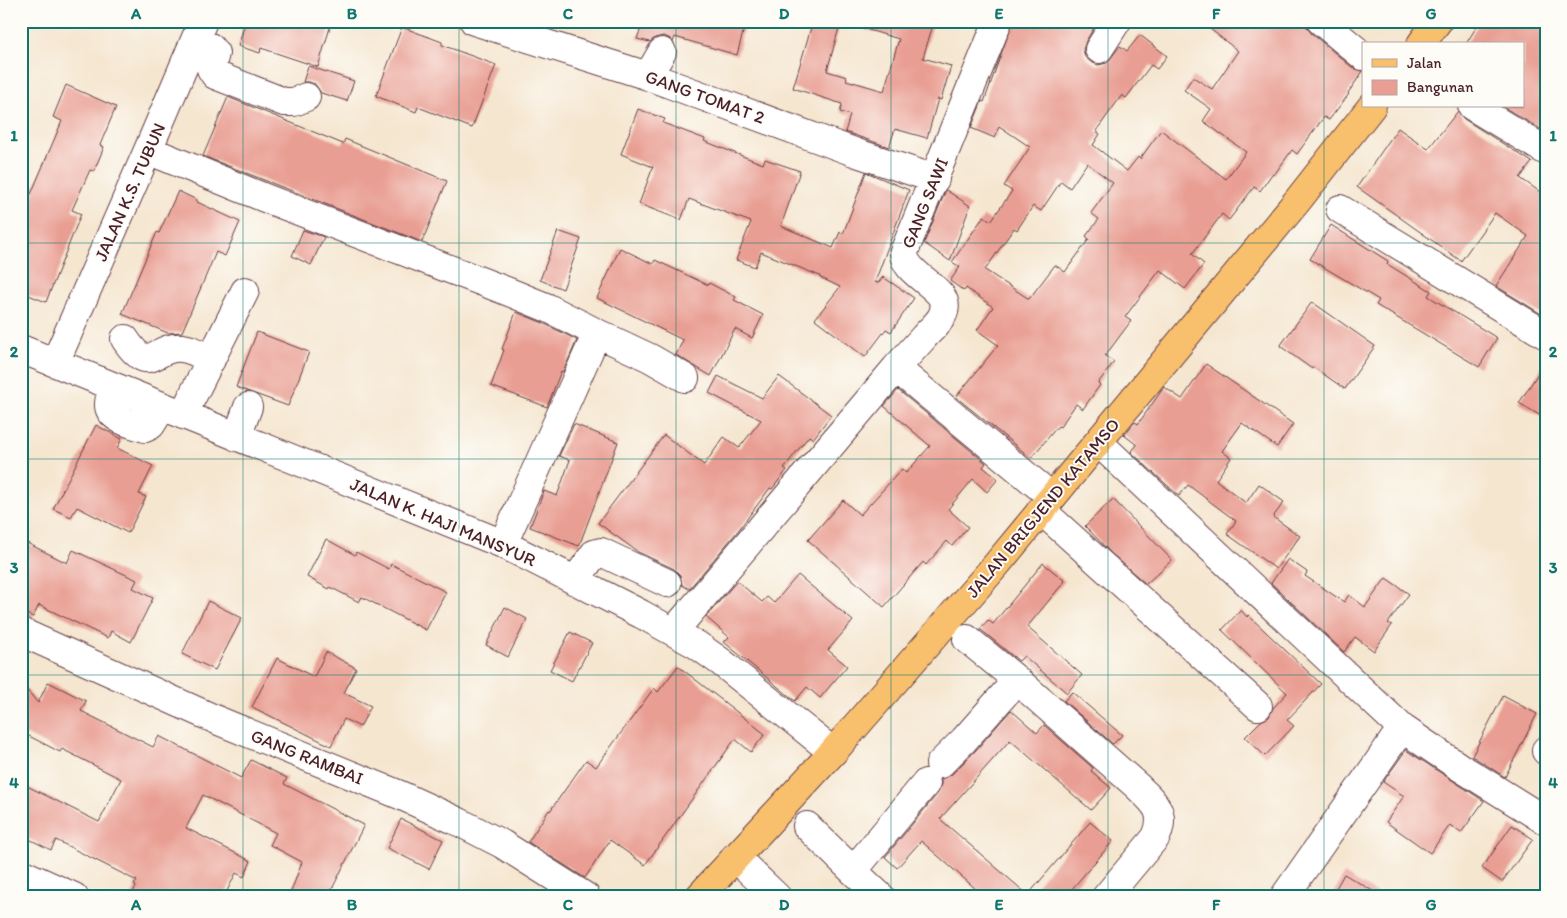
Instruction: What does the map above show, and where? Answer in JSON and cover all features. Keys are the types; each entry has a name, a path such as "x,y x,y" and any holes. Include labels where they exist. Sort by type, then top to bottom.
{"main road":[{"path":"1422,42 1438,21"},
{"name":"JALAN BRIGJEND KATAMSO","path":"699,897 735,857 794,816 833,752 956,631 1047,504 1308,188 1370,108"}],"street":[{"name":"GANG TOMAT 2","path":"474,21 648,76 854,152 935,179"},
{"name":"GANG SAWI","path":"896,368 938,322 944,309 939,292 910,268 903,259 906,243 935,179 998,21"},
{"path":"1099,49 1117,21"},
{"path":"1320,21 1362,55"},
{"path":"199,31 215,53 212,69 215,75 284,102 294,102 306,97"},
{"name":"JALAN K.S. TUBUN","path":"54,363 199,31"},
{"path":"648,76 662,52"},
{"path":"1475,108 1546,151"},
{"path":"148,150 336,226 548,308 650,358 685,378"},
{"path":"1308,188 1546,336"},
{"path":"172,411 211,360 245,291"},
{"path":"503,544 596,333"},
{"path":"125,339 140,357 151,358 180,347 211,360"},
{"name":"JALAN K. HAJI MANSYUR","path":"21,349 503,544 674,632 721,662 833,752"},
{"path":"674,632 896,368 1047,504 1258,706"},
{"path":"237,437 248,407"},
{"path":"1098,442 1402,728 1458,766 1544,811"},
{"path":"575,581 594,554 601,552 668,583"},
{"path":"956,631 1017,680 1137,786 1152,800 1159,810 1161,820 1156,837 1106,897"},
{"name":"GANG RAMBAI","path":"21,632 219,721 400,795 458,822 502,844 586,897"},
{"path":"853,871 933,773 1017,680"},
{"path":"1284,897 1402,728"},
{"path":"794,816 881,897"},
{"path":"735,857 778,897"},
{"path":"21,873 74,897"}],"building":[{"path":"246,21 332,21 318,67 261,48 260,53 238,46"},
{"path":"636,21 746,21 737,55 675,37 673,42 663,36 655,38 650,42 637,39 641,28 635,26"},
{"path":"813,21 841,21 827,71 847,77 846,80 884,91 899,39 855,26 856,21 934,21 923,58 951,66 941,100 938,99 927,138 895,129 889,147 845,132 850,115 840,112 842,104 793,88"},
{"path":"1013,21 1098,21 1083,49 1085,57 1091,62 1098,65 1107,63 1120,46 1127,51 1140,35 1167,56 1157,69 1151,65 1126,98 1122,95 1096,131 1100,134 1093,145 1127,171 1138,157 1140,159 1161,130 1226,179 1246,152 1203,121 1211,109 1184,90 1193,77 1212,89 1238,51 1200,21 1306,21 1311,33 1353,68 1362,71 1349,94 1329,120 1324,117 1297,154 1292,150 1260,191 1254,187 1229,220 1222,214 1192,254 1204,264 1185,289 1160,270 1125,317 1131,321 1105,356 1114,362 1098,383 1100,385 1083,409 1076,404 1060,427 1058,426 1031,458 956,397 998,345 977,330 993,307 966,288 964,291 950,281 960,267 952,262 984,216 991,221 1012,191 1004,186 1030,147 999,126 995,138 971,128 982,101 984,102","holes":["1087,163 1113,183 1091,213 1099,219 1086,236 1089,239 1065,272 1055,265 1029,299 985,270 1014,228 1017,230 1033,206 1041,211 1061,181 1070,188"]},
{"path":"1480,21 1546,21 1545,132 1505,108 1524,108 1524,42 1467,42"},
{"path":"402,27 442,42 442,45 496,65 472,128 418,107 416,112 376,96"},
{"path":"308,66 354,81 347,101 321,93 315,84 303,82"},
{"path":"66,85 116,107 100,145 104,147 94,171 90,170 72,210 81,214 46,302 21,292 21,189 31,194 62,121 53,117"},
{"path":"228,97 343,144 345,139 447,181 422,242 203,156"},
{"path":"638,109 665,119 663,123 763,164 765,159 800,171 781,226 833,248 840,232 843,234 866,172 909,190 875,282 878,283 883,277 914,298 891,332 886,329 865,357 815,319 840,287 820,276 761,252 755,267 736,260 751,222 689,199 681,220 639,204 653,167 621,154"},
{"path":"1458,111 1464,119 1532,162 1520,178 1546,196 1546,317 1496,286 1528,236 1495,213 1461,261 1357,187 1398,128 1428,149"},
{"path":"946,190 970,206 950,261 924,243"},
{"path":"178,191 240,222 225,256 216,252 182,332 168,333 122,314 157,232 159,233"},
{"path":"1331,225 1388,261 1387,264 1431,291 1428,296 1497,338 1479,367 1376,305 1379,300 1310,259"},
{"path":"303,230 324,237 311,265 292,256"},
{"path":"558,231 581,239 563,289 540,280"},
{"path":"620,248 653,264 655,260 708,285 709,283 736,297 734,300 763,315 752,338 735,329 711,376 676,355 683,340 597,298"},
{"path":"1312,302 1375,346 1345,389 1313,367 1312,369 1280,346"},
{"path":"516,312 577,340 563,372 561,371 547,407 491,386"},
{"path":"257,332 309,352 288,406 236,387"},
{"path":"1546,361 1546,419 1519,403"},
{"path":"1206,364 1293,424 1277,447 1242,423 1222,451 1231,458 1216,480 1246,503 1259,484 1284,502 1273,517 1300,536 1276,569 1227,534 1236,521 1188,485 1179,496 1131,452 1137,445 1124,435 1135,422 1138,424 1164,387 1182,399"},
{"path":"718,376 762,398 779,376 831,415 813,439 809,436 784,468 787,470 772,489 770,488 737,532 689,589 682,585 680,575 674,569 638,552 598,523 664,435 704,465 724,437 739,448 761,420 709,393"},
{"path":"898,390 986,463 983,467 998,479 987,492 973,479 948,509 968,527 952,546 947,541 926,565 923,562 884,607 808,540 843,500 860,515 902,469 906,473 930,446 884,406"},
{"path":"574,424 618,442 579,546 530,527 544,491 557,496 570,460 559,456"},
{"path":"96,425 122,439 117,448 153,466 139,494 146,497 128,533 77,507 71,517 53,509"},
{"path":"1113,499 1172,560 1146,584 1112,554 1085,526"},
{"path":"326,539 355,555 356,552 389,569 391,564 446,592 426,630 362,597 359,602 307,577"},
{"path":"21,540 67,563 73,550 137,580 133,588 153,598 131,642 111,631 108,638 39,605 33,617 21,611"},
{"path":"1288,559 1307,572 1305,576 1344,602 1349,595 1365,607 1386,578 1409,594 1388,623 1392,625 1374,651 1355,637 1344,652 1271,583"},
{"path":"1043,563 1065,581 1027,627 1082,675 1067,693 1024,656 1019,661 980,629 988,620 993,624"},
{"path":"798,575 853,621 828,650 847,666 820,698 807,687 795,701 724,642 729,637 706,617 737,581 762,602 767,597 774,603"},
{"path":"208,601 242,618 215,670 182,654"},
{"path":"505,607 527,619 508,657 486,645"},
{"path":"1241,610 1321,684 1287,720 1294,726 1265,756 1245,737 1261,721 1269,717 1273,708 1287,693 1222,630"},
{"path":"570,632 592,643 572,681 550,670"},
{"path":"326,652 356,668 344,693 371,706 360,727 344,719 331,746 252,707 277,658 314,677"},
{"path":"678,666 765,734 751,752 735,739 645,865 610,840 585,878 528,842 586,760 596,767 654,688 658,692"},
{"path":"48,682 86,701 81,711 153,747 159,736 241,778 251,760 287,778 284,784 364,825 328,897 289,897 302,862 270,845 276,833 203,795 186,828 251,861 244,877 236,873 224,897 131,897 137,881 56,840 51,850 21,835 21,783 99,822 121,779 62,749 60,752 27,735 21,735 21,683 38,703"},
{"path":"1072,692 1122,735 1113,744 1064,701"},
{"path":"1503,696 1537,714 1505,777 1472,756"},
{"path":"1011,710 1037,733 1044,725 1093,768 1091,771 1111,788 1091,810 1010,740 940,819 1028,895 1090,822 1113,841 1065,897 985,897 921,841 897,868 885,857 938,793 941,779 951,775"},
{"path":"1406,750 1484,801 1461,833 1450,825 1430,853 1386,822 1404,796 1383,782"},
{"path":"401,819 443,840 429,869 387,848"},
{"path":"1512,825 1533,839 1502,882 1482,868"},
{"path":"1344,874 1383,897 1331,897"}]}
